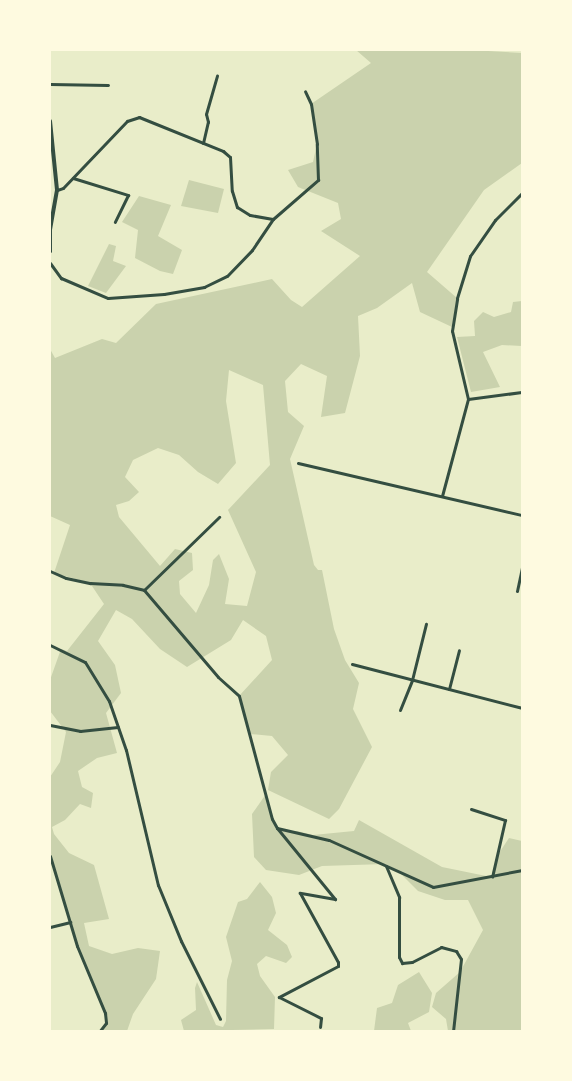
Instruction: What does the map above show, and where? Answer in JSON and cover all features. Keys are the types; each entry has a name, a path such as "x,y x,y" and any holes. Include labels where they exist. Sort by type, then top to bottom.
{"main road":[{"path":"50,121 57,190 50,230"}],"street":[{"path":"203,143 208,122 206,114 217,76"},
{"path":"50,84 108,85"},
{"path":"50,263 61,278 108,298 154,296 204,287 227,276 252,250 273,219 318,180 317,144 311,104 305,91"},
{"path":"57,190 63,188 134,117 203,143 230,157 232,191 237,207 250,215 273,219"},
{"path":"73,178 128,195 115,222"},
{"path":"442,496 468,399 452,331 457,298 470,256 495,220 522,193"},
{"path":"50,230 50,250"},
{"path":"468,399 522,392"},
{"path":"298,463 522,515"},
{"path":"144,590 219,517"},
{"path":"517,591 522,567"},
{"path":"50,571 66,578 90,583 123,585 144,590 218,677 239,696 272,819 335,899 300,893 338,962 338,966 279,998 321,1018 320,1027"},
{"path":"400,710 412,680 426,624"},
{"path":"50,645 85,662 109,701 118,727 158,885 181,941 220,1019"},
{"path":"449,689 459,650"},
{"path":"352,664 522,708"},
{"path":"50,725 80,731 108,730 118,727"},
{"path":"471,808 505,820 492,877"},
{"path":"277,828 329,840 434,887 522,870"},
{"path":"50,856 89,976 105,1012 106,1023 99,1032"},
{"path":"385,864 399,897 399,957 402,963 412,962 441,947 456,951 461,959 453,1032"},
{"path":"50,927 70,922"}],"green space":[{"path":"356,50 471,50 522,53 522,163 484,190 427,272 457,298 452,327 420,312 412,283 377,308 358,316 360,356 345,413 321,417 327,376 301,364 285,381 288,412 304,426 290,459 314,565 318,570 322,570 334,629 345,660 359,683 353,709 372,747 339,809 329,819 268,790 271,772 288,755 272,736 250,734 239,696 272,660 266,636 243,620 231,640 187,667 160,649 132,619 116,610 98,641 115,665 121,693 106,713 117,753 97,758 78,771 82,787 93,793 91,808 80,804 65,820 52,827 54,834 69,853 94,865 109,919 84,923 89,946 112,954 138,948 160,951 156,979 133,1014 127,1031 99,1031 106,1023 105,1012 77,946 50,856 50,777 60,762 66,732 50,711 50,680 61,649 67,651 104,604 90,583 54,573 70,525 50,516 50,349 55,358 102,339 116,343 156,304 272,279 291,300 302,307 360,256 321,231 341,219 338,203 298,187 288,170 313,162 317,144 311,104 371,63","holes":["229,370 263,385 270,465 228,510 256,572 247,606 225,604 229,579 219,554 213,560 209,585 196,613 180,594 179,581 193,570 192,553 175,549 160,566 119,517 116,505 129,501 139,492 125,477 133,460 158,448 179,455 198,472 218,484 236,463 226,401"]},
{"path":"189,180 224,189 218,213 181,206"},
{"path":"139,196 171,205 158,236 182,250 173,274 160,271 135,258 138,230 122,222"},
{"path":"109,244 116,246 113,261 126,266 106,293 88,286"},
{"path":"522,301 522,346 502,345 483,352 500,387 471,392 457,337 475,336 474,321 483,312 494,317 511,312 513,302"},
{"path":"266,794 272,819 280,831 297,831 313,835 354,831 359,820 442,867 491,877 497,856 509,838 522,841 522,1031 448,1031 446,1019 432,1007 436,993 460,972 483,930 468,900 445,900 418,891 397,870 385,864 322,866 299,875 266,870 254,857 252,814"},
{"path":"260,882 272,897 276,913 268,930 287,945 292,957 286,963 266,956 257,964 260,976 275,997 274,1029 184,1031 181,1020 196,1010 197,982 216,1025 223,1027 226,1021 227,980 232,961 226,937 238,902 247,899"},
{"path":"419,972 432,993 429,1012 408,1023 411,1031 374,1031 377,1008 392,1003 398,985"}]}
